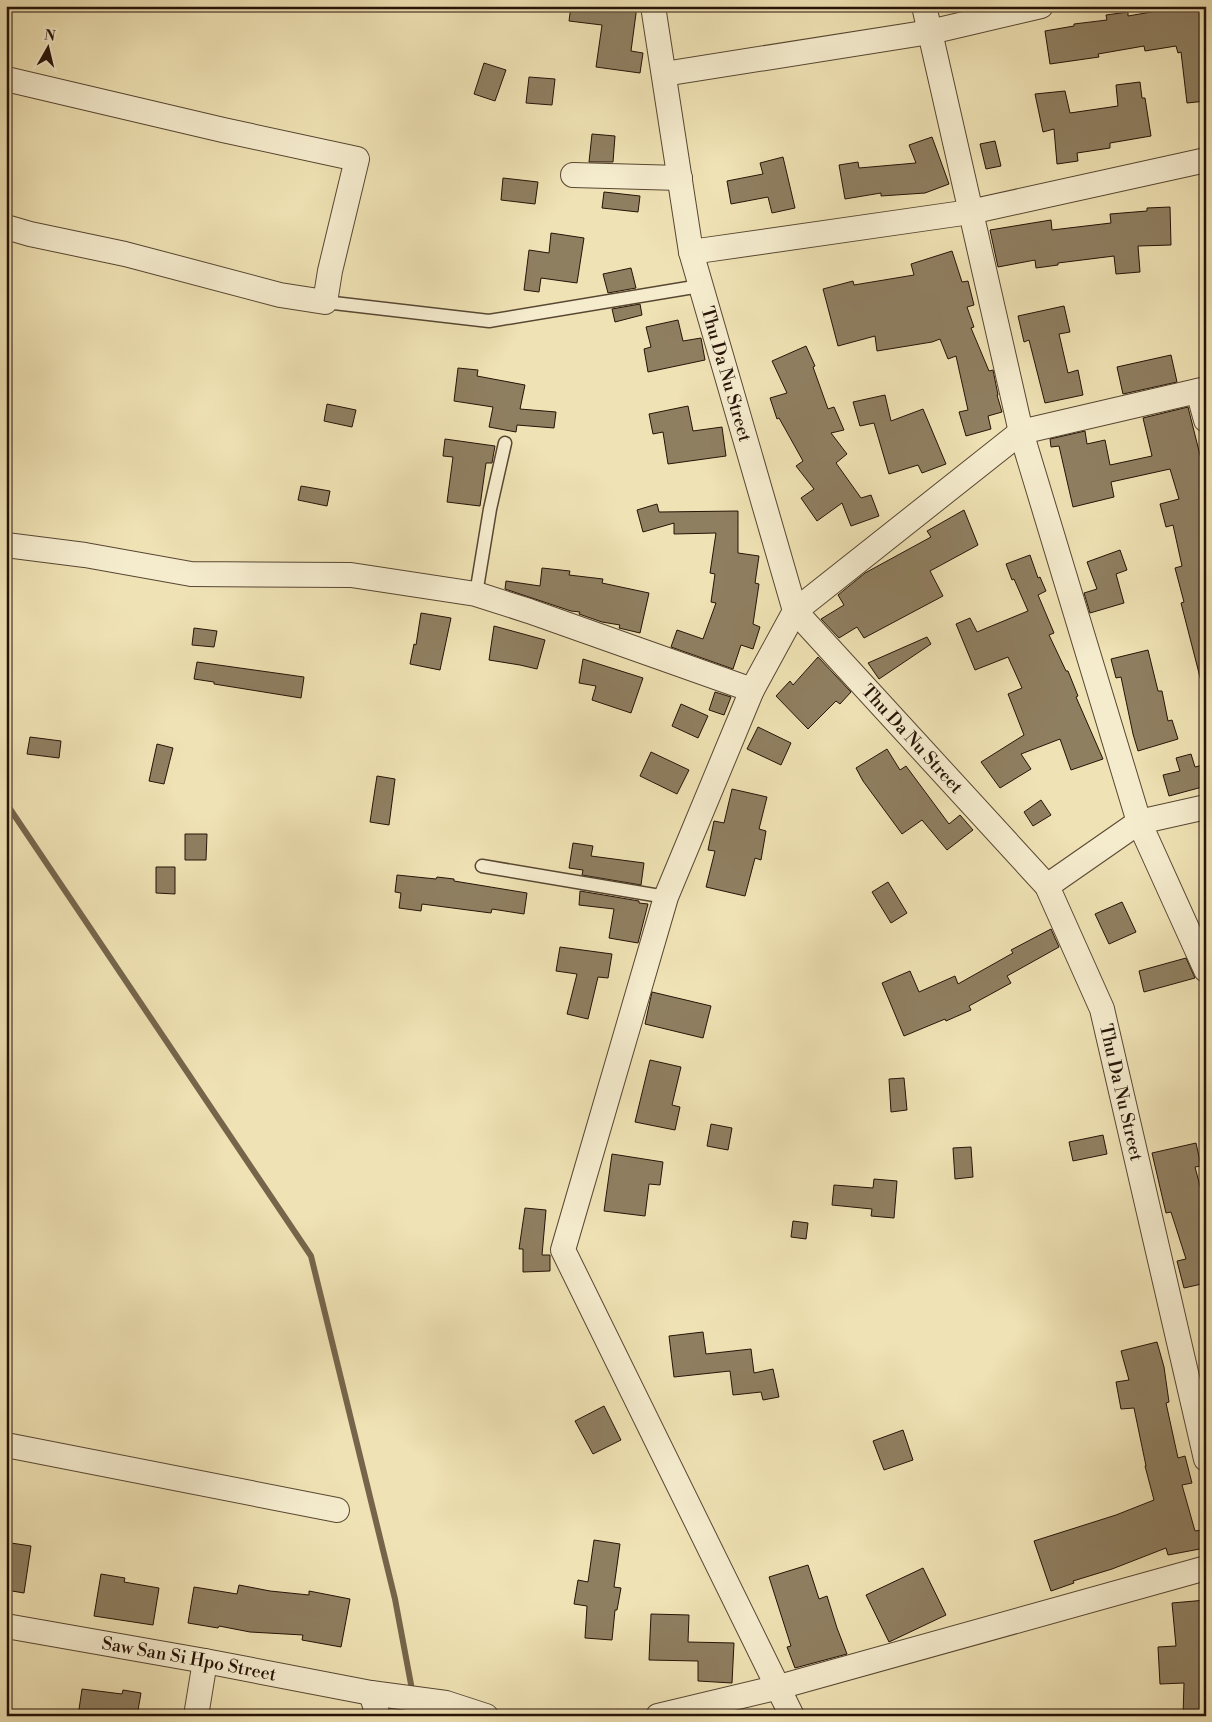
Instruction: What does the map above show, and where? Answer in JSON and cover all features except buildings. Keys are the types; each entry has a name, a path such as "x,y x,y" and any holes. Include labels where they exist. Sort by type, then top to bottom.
{"street":[{"name":"Thu Da Nu Street","path":"653,6 691,252 794,611 1047,886 1102,1009 1206,1459"},
{"path":"924,6 1021,432 1139,822 1206,970"},
{"path":"664,74 930,32 1041,6"},
{"path":"6,78 223,130 357,159 330,271 325,302 280,295 125,254 30,234 6,227"},
{"path":"691,252 970,212 1206,160"},
{"path":"573,175 680,178"},
{"path":"792,1716 562,1250 666,897 752,690 794,611 1021,432 1202,390 1206,420"},
{"path":"6,545 85,555 191,574 352,575 476,594 752,690"},
{"path":"1047,886 1139,822 1206,807"},
{"path":"6,1445 337,1510"},
{"path":"658,1716 779,1687 1206,1568"},
{"name":"Saw San Si Hpo Street","path":"6,1626 205,1661 371,1693 446,1703 486,1716"},
{"path":"196,1716 205,1661"},
{"path":"371,1693 378,1716"}],"lane":[{"path":"325,302 489,321 700,286"},
{"path":"476,594 490,509 505,443"},
{"path":"482,866 666,897"}],"waterway":[{"path":"6,803 311,1256 395,1599 413,1695"},
{"path":"415,1705 417,1716"}]}
